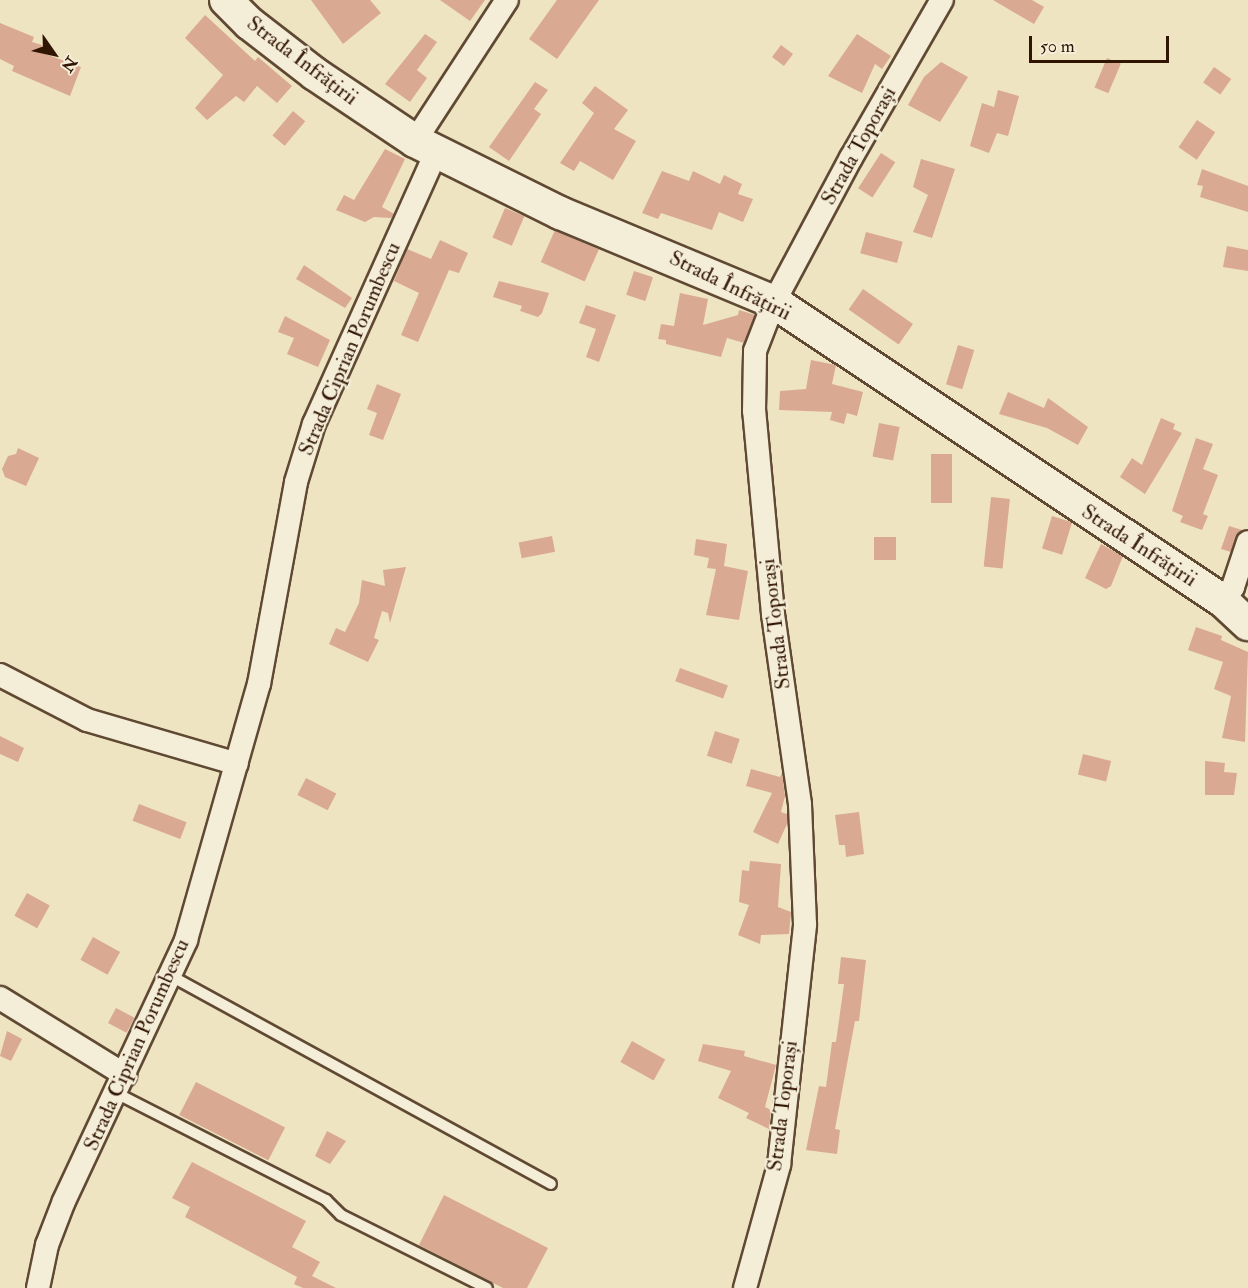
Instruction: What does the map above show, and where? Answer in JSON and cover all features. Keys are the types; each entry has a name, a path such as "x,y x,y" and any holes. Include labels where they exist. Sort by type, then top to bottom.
{"main road":[{"name":"Strada Înfrățirii","path":"226,0 249,23 315,74 425,147 560,213 774,302 1223,602 1248,624"}],"street":[{"name":"Strada Ciprian Porumbescu","path":"38,1288 47,1245 64,1201 121,1084 186,940 237,764 271,629 296,482 314,424 425,147 507,0"},
{"name":"Strada Toporași","path":"745,1288 779,1164 805,924 800,804 773,614 754,411 755,351 774,302 851,158 942,0"},
{"path":"1223,602 1233,587 1248,542"},
{"path":"0,675 87,720 237,764"},
{"path":"0,998 121,1084"}],"lane":[{"path":"171,976 550,1184"},
{"path":"121,1084 326,1200 341,1215 487,1288"}],"building":[{"path":"311,0 370,0 381,13 343,44"},
{"path":"440,0 485,0 470,21"},
{"path":"557,0 599,0 557,59 529,39"},
{"path":"993,0 1032,0 1044,7 1034,24"},
{"path":"205,15 255,61 258,57 292,86 277,103 257,86 244,102 236,96 207,120 195,108 223,75 185,38"},
{"path":"0,23 34,37 32,42 42,45 40,52 81,67 70,96 12,71 14,66 0,59"},
{"path":"425,34 437,42 417,70 427,78 410,102 385,84"},
{"path":"857,34 891,56 882,69 875,64 862,93 828,76"},
{"path":"781,45 793,54 784,66 772,57"},
{"path":"1107,58 1121,64 1108,93 1094,87"},
{"path":"941,62 968,77 940,122 908,105 924,77"},
{"path":"1214,67 1231,79 1220,95 1203,83"},
{"path":"535,82 548,90 534,109 541,114 509,161 489,147"},
{"path":"595,86 628,110 614,129 636,141 613,180 580,161 574,171 560,163 594,113 582,103"},
{"path":"998,90 1019,96 1008,136 997,133 989,153 970,146 982,103 994,107"},
{"path":"293,111 305,121 285,146 272,136"},
{"path":"1197,120 1215,132 1197,160 1179,147"},
{"path":"385,149 405,159 382,207 394,214 391,218 374,217 365,222 336,210 344,195 354,200"},
{"path":"881,153 895,162 872,197 858,188"},
{"path":"921,159 955,169 932,238 913,232 928,195 913,187"},
{"path":"1202,169 1248,186 1248,212 1200,197 1203,186 1197,185"},
{"path":"662,171 689,181 693,171 720,184 724,175 742,184 738,194 753,199 743,222 719,212 712,230 661,213 658,219 642,213"},
{"path":"505,208 524,216 512,246 492,237"},
{"path":"555,230 599,250 585,281 541,262"},
{"path":"866,232 903,242 897,263 860,253"},
{"path":"440,240 468,253 459,273 449,270 418,342 401,335 419,293 394,281 407,249 431,259"},
{"path":"1227,246 1248,250 1248,271 1223,267"},
{"path":"304,265 352,298 345,308 296,279"},
{"path":"634,271 653,277 645,301 626,295"},
{"path":"499,281 549,293 542,313 538,317 520,311 522,306 493,297"},
{"path":"863,289 913,324 899,344 849,309"},
{"path":"680,293 708,299 703,325 738,315 739,310 755,315 744,343 727,338 721,357 666,344 666,340 658,339 661,324 674,326"},
{"path":"586,305 616,315 599,362 586,357 596,329 579,323"},
{"path":"285,316 330,340 318,367 287,354 294,338 278,332"},
{"path":"958,345 974,350 962,389 946,384"},
{"path":"811,360 836,365 832,384 863,392 857,416 847,413 844,424 830,420 832,412 779,410 780,391 806,389"},
{"path":"377,384 401,394 383,440 369,435 377,413 367,409"},
{"path":"1008,392 1044,408 1048,398 1088,427 1078,445 1047,428 999,414"},
{"path":"1161,418 1175,424 1173,429 1182,433 1145,494 1120,477 1132,458 1142,465"},
{"path":"879,423 900,427 893,460 873,456"},
{"path":"1196,438 1213,444 1203,469 1218,475 1203,514 1208,516 1202,530 1180,522 1183,516 1172,511"},
{"path":"18,448 39,458 26,486 5,477 2,469 8,456 16,454"},
{"path":"931,454 952,454 952,503 931,503"},
{"path":"991,497 1010,499 1003,569 984,567"},
{"path":"1052,516 1072,522 1062,555 1042,549"},
{"path":"1229,526 1242,530 1231,552 1221,549"},
{"path":"552,536 555,552 522,558 519,542"},
{"path":"874,537 896,537 896,560 874,560"},
{"path":"696,539 727,544 724,566 748,571 739,620 706,615 716,569 707,568 709,558 694,555"},
{"path":"1101,544 1123,556 1111,586 1106,589 1085,578"},
{"path":"406,567 390,623 388,613 382,611 374,638 379,640 368,662 329,644 336,628 345,632 359,603 362,580 385,586 383,570"},
{"path":"1196,627 1222,636 1221,640 1248,652 1245,742 1222,738 1231,696 1214,689 1223,662 1188,650"},
{"path":"680,668 728,685 723,699 675,681"},
{"path":"715,731 740,739 732,764 707,756"},
{"path":"0,736 24,748 18,762 0,754"},
{"path":"1083,754 1111,761 1106,781 1078,774"},
{"path":"1205,761 1225,763 1224,772 1237,773 1234,795 1205,795"},
{"path":"751,769 780,777 782,773 785,796 781,812 787,814 787,824 778,844 753,832 772,793 746,786"},
{"path":"306,778 336,793 328,810 297,795"},
{"path":"139,804 187,822 180,839 133,821"},
{"path":"859,812 864,854 846,857 845,845 839,845 835,815"},
{"path":"750,861 781,864 778,907 791,912 789,934 761,935 760,944 738,935 749,905 739,902 742,870 749,871"},
{"path":"27,893 50,906 37,928 14,916"},
{"path":"93,937 120,952 108,975 80,960"},
{"path":"841,957 866,960 859,1021 855,1021 835,1129 840,1130 837,1154 806,1150 819,1086 826,1087 832,1042 836,1042 844,984 838,984"},
{"path":"116,1008 135,1018 127,1033 108,1023"},
{"path":"7,1031 22,1039 11,1061 0,1056"},
{"path":"632,1041 665,1059 654,1080 620,1062"},
{"path":"703,1044 745,1051 744,1056 776,1065 765,1107 771,1110 769,1129 746,1118 749,1113 718,1098 731,1071 698,1061"},
{"path":"196,1082 285,1127 268,1160 179,1115"},
{"path":"327,1131 346,1141 330,1164 315,1156"},
{"path":"192,1162 306,1221 292,1247 320,1262 312,1276 336,1288 303,1288 294,1284 297,1277 185,1217 190,1207 172,1198"},
{"path":"444,1195 548,1248 527,1288 503,1288 419,1245"}]}
